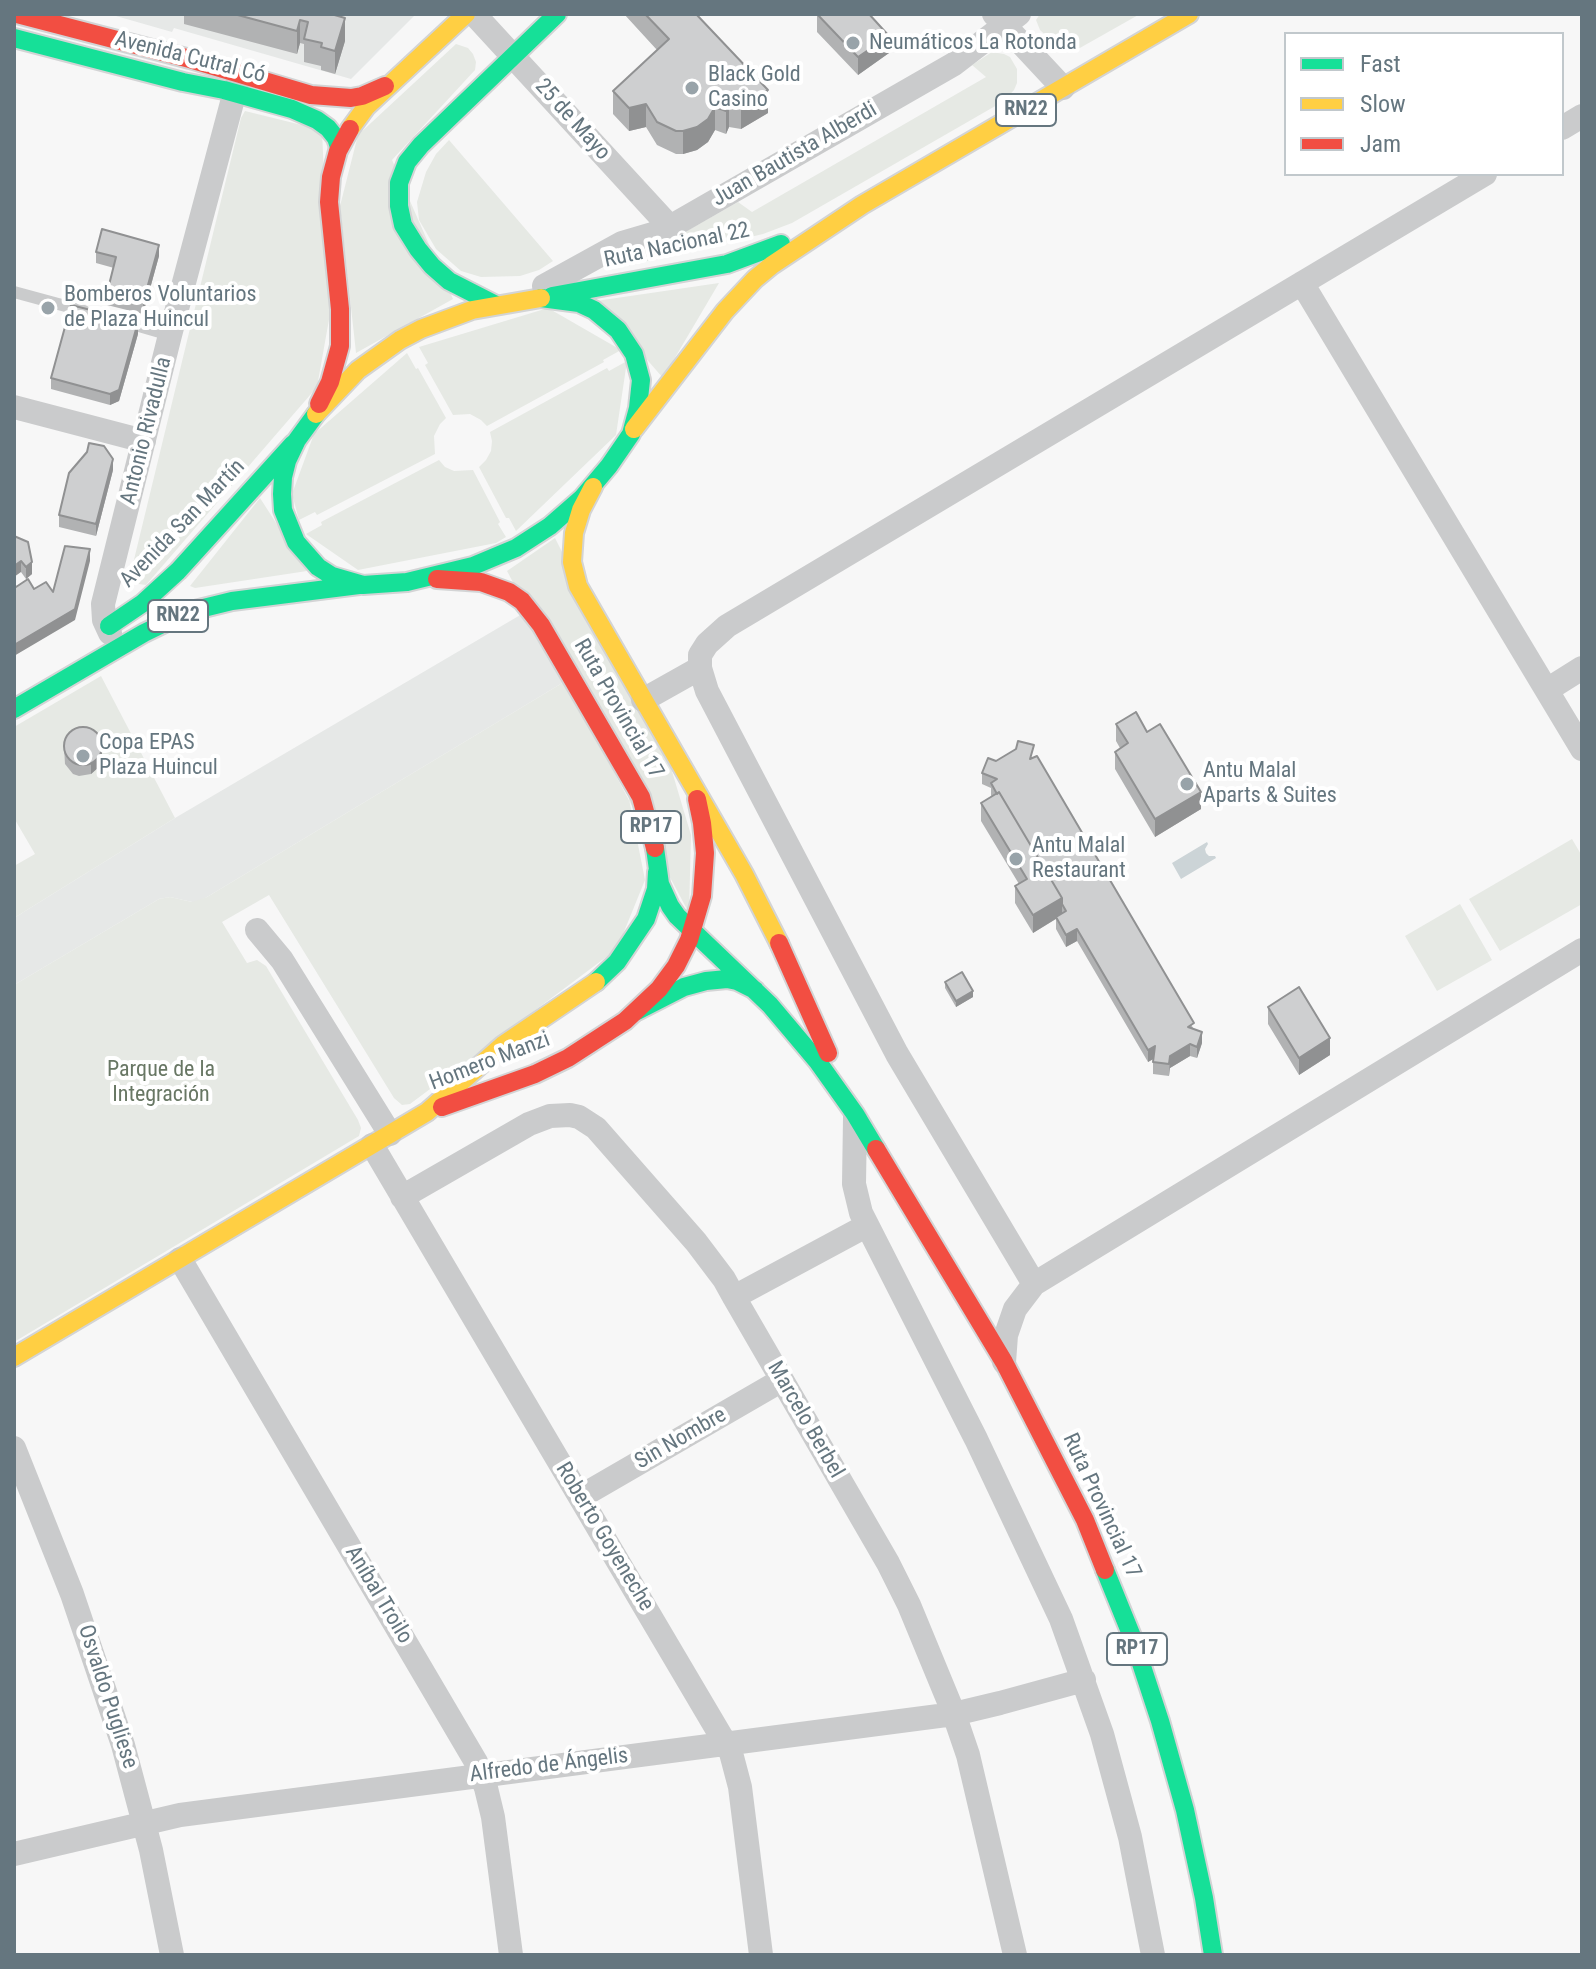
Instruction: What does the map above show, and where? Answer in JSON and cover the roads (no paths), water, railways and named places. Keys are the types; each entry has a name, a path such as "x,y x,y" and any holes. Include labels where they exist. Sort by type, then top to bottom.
{"main road":[{"name":"Avenida Cutral Có","path":"17,14 190,59 317,120 328,128 339,147"},
{"path":"309,422 330,382 340,346 340,309 329,202 331,177 339,147 366,107 466,14"},
{"path":"518,301 459,287 441,274 425,258 403,225 398,194 402,172 413,153 557,14"},
{"name":"Ruta Nacional 22","path":"631,434 725,311 747,287 790,253 862,205 1189,14"},
{"name":"Avenida Cutral Có","path":"14,38 183,82 237,83 333,98 362,96 388,84"},
{"name":"Ruta Nacional 22","path":"518,301 727,264 766,251 862,205"},
{"name":"RN22","path":"518,301 579,303 607,320 634,354 641,380 638,408 631,434 609,466 582,498 533,538 473,566 407,582 363,585 332,576 318,567 296,542 283,510 283,477 287,461 309,422 340,386 400,340 446,319 518,301"},
{"name":"Avenida San Martín","path":"14,709 107,637 160,588 297,440"},
{"name":"Ruta Provincial 17","path":"596,483 581,510 574,533 571,548 574,574 588,607 765,913 855,1114"},
{"name":"Ruta Provincial 17","path":"426,578 481,582 509,592 532,611 637,790 651,828 663,895 693,931 755,990 803,1043 855,1114 1004,1362 1085,1520 1133,1639 1185,1810 1213,1955"},
{"name":"Avenida San Martín","path":"107,637 209,605 363,585"},
{"name":"Homero Manzi","path":"427,1112 552,1066 600,1039 637,1011 668,978 693,931 702,896 705,853 700,809 688,778"},
{"name":"Homero Manzi","path":"14,1357 427,1112 503,1045 593,984 617,962 646,919 656,889 657,872"},
{"path":"637,1011 684,987 706,981 727,979 755,990"}],"street":[{"name":"25 de Mayo","path":"474,14 670,227"},
{"path":"1006,18 1063,88"},
{"name":"Juan Bautista Alberdi","path":"518,301 622,243 670,227 954,64 1006,18"},
{"name":"Antonio Rivadulla","path":"107,637 103,604 237,83"},
{"path":"1564,127 1582,116"},
{"path":"1034,1284 897,1054 707,691 700,668 700,655 716,633 727,626 1482,176"},
{"path":"1302,283 1582,749"},
{"path":"14,407 144,441"},
{"path":"643,700 700,668"},
{"path":"1547,690 1582,668"},
{"name":"Roberto Goyeneche","path":"257,930 282,960 381,1140 402,1197 726,1744 740,1787 761,1955"},
{"path":"1004,1362 1006,1335 1015,1309 1034,1284 1582,950"},
{"path":"855,1114 854,1184 866,1226 951,1389 1061,1619 1102,1734 1130,1837 1153,1955"},
{"name":"Marcelo Berbel","path":"402,1197 529,1124 550,1116 570,1115 596,1128 710,1260 782,1380 909,1605 954,1714 974,1776 1015,1955"},
{"path":"734,1297 866,1226"},
{"name":"Aníbal Troilo","path":"180,1259 470,1750 493,1817 511,1955"},
{"name":"Sin Nombre","path":"580,1497 782,1380"},
{"name":"Osvaldo Pugliese","path":"14,1448 60,1560 123,1745 144,1822 172,1955"},
{"name":"Alfredo de Ángelis","path":"14,1854 144,1822 199,1812 954,1714 1084,1680"}],"lane":[{"path":"14,292 98,315"},
{"path":"112,319 170,335"}],"place":[{"name":"Neumáticos La Rotonda","path":"853,43"},
{"name":"Black Gold Casino","path":"692,88"},
{"name":"Bomberos Voluntarios de Plaza Huincul","path":"48,308"},
{"name":"Copa EPAS Plaza Huincul","path":"83,756"},
{"name":"Antu Malal Aparts & Suites","path":"1187,784"},
{"name":"Antu Malal Restaurant","path":"1016,859"}],"park label":[{"name":"Parque de la Integración","path":"161,1082"}]}
